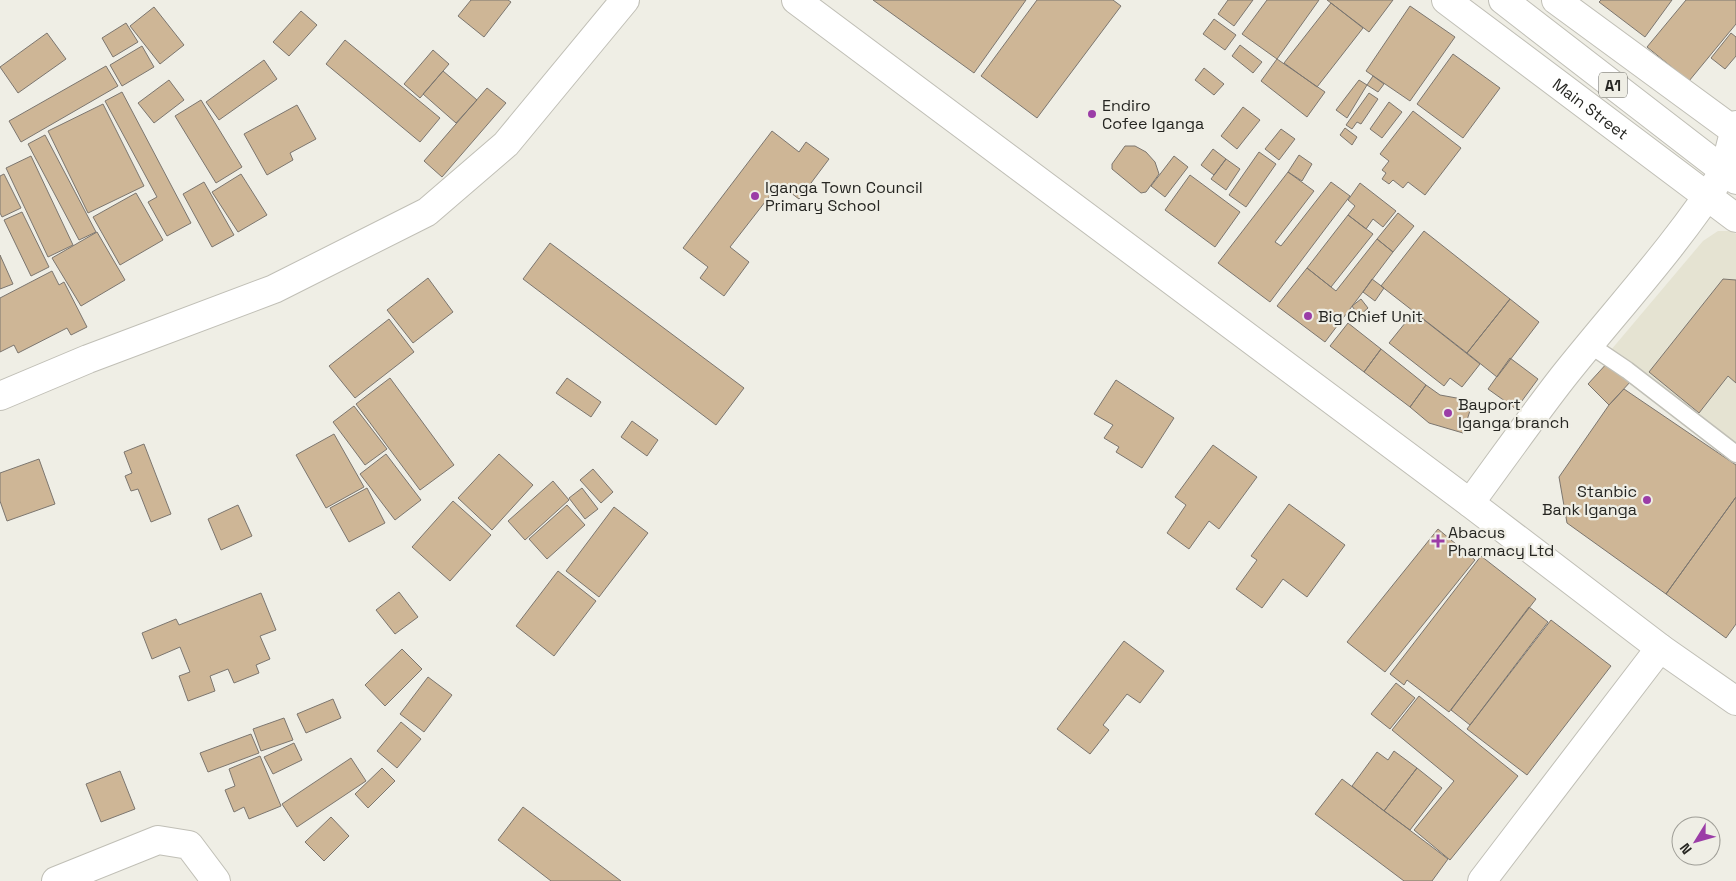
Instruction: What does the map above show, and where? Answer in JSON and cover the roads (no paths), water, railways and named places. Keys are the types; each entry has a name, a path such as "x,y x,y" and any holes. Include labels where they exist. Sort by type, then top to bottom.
{"street":[{"path":"0,396 88,359 274,289 427,212 506,144 625,0"},
{"path":"796,0 1470,503 1660,648 1736,701"},
{"name":"Main Street","path":"1446,0 1736,218"},
{"name":"Main Street","path":"1503,0 1732,169"},
{"path":"1470,503 1563,378 1641,285 1708,196 1732,169 1735,129 1556,0"},
{"path":"1482,881 1660,648"},
{"path":"56,881 158,840 189,845 216,881"}],"lane":[{"path":"1590,345 1627,370 1736,454"}],"place":[{"name":"Endiro Cofee Iganga","path":"1092,114"},
{"name":"Iganga Town Council Primary School","path":"755,196"},
{"name":"Big Chief Unit","path":"1308,316"},
{"name":"Bayport Iganga branch","path":"1448,413"},
{"name":"Stanbic Bank Iganga","path":"1647,500"},
{"name":"Abacus Pharmacy Ltd","path":"1438,541"}]}
